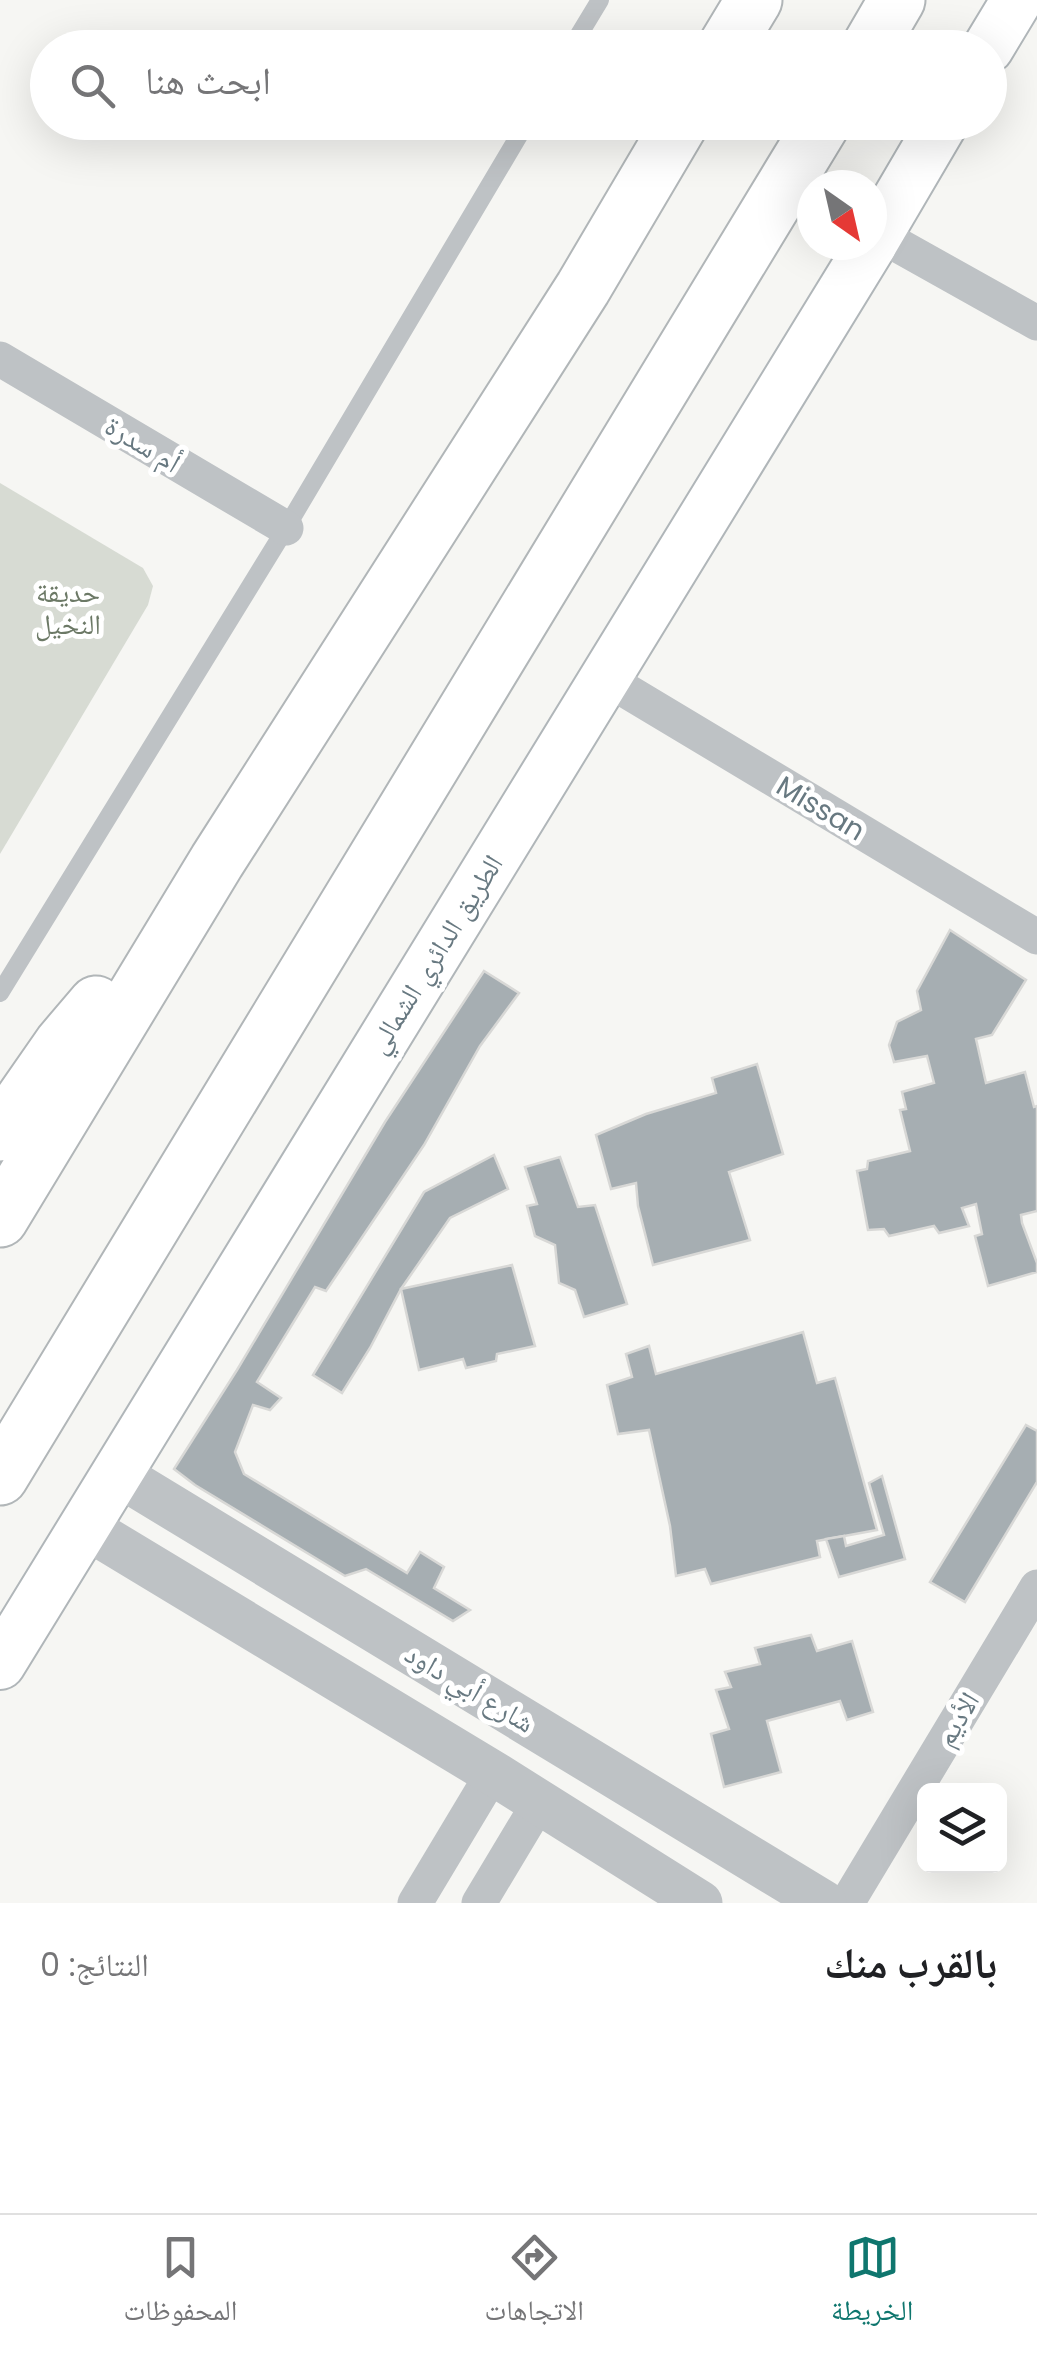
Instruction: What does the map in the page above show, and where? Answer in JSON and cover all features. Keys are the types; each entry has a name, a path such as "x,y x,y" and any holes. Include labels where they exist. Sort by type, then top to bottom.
{"highway":[{"path":"736,30 754,0"},
{"path":"880,30 897,0"},
{"path":"0,1219 216,860 584,288 670,140"},
{"path":"0,1477 812,140"},
{"path":"0,1133 62,1044 216,860"}],"main road":[{"path":"999,30 1017,0"},
{"name":"الطريق الدائري الشمالي","path":"887,219 933,140"},
{"name":"الطريق الدائري الشمالي","path":"0,1664 862,260"}],"street":[{"path":"887,248 1037,323"},
{"name":"أم سدرة","path":"0,358 286,528"},
{"name":"Missan","path":"605,678 1037,938"},
{"name":"شارع أبي داود","path":"116,1473 824,1903"},
{"path":"84,1526 700,1903"},
{"name":"الأديم","path":"846,1903 1037,1587"},
{"path":"415,1903 492,1773"},
{"path":"479,1903 538,1803"}],"lane":[{"path":"582,30 600,0"},
{"path":"0,993 286,528 516,140"}],"green space":[{"name":"حديقة النخيل","path":"0,483 143,568 153,586 148,605 0,854"}],"building":[{"path":"950,930 1026,980 992,1035 976,1039 986,1083 1025,1072 1034,1107 1037,1106 1037,1211 1021,1215 1037,1272 988,1286 975,1236 982,1234 976,1204 962,1208 969,1226 939,1233 934,1226 889,1236 884,1229 868,1230 857,1171 867,1169 868,1161 910,1151 900,1110 906,1109 902,1092 934,1083 927,1056 894,1062 889,1045 897,1022 921,1010 917,991"},
{"path":"484,971 519,993 480,1046 424,1145 326,1291 315,1287 257,1382 281,1398 270,1410 253,1405 235,1452 244,1474 407,1573 420,1552 444,1567 434,1588 470,1610 453,1621 366,1569 345,1576 174,1469 385,1122"},
{"path":"757,1064 783,1154 729,1172 750,1240 653,1265 636,1183 611,1189 596,1135 646,1114 716,1093 712,1078"},
{"path":"494,1155 508,1189 450,1218 401,1289 342,1393 313,1375 424,1192"},
{"path":"560,1157 578,1207 595,1205 627,1304 584,1317 575,1290 559,1283 555,1245 535,1236 527,1206 537,1204 525,1167"},
{"path":"512,1265 535,1346 497,1354 496,1361 466,1368 463,1359 419,1370 401,1289"},
{"path":"803,1332 817,1383 835,1378 877,1530 817,1541 820,1557 711,1584 705,1569 676,1576 670,1526 649,1430 618,1434 607,1385 632,1377 626,1354 649,1346 656,1374"},
{"path":"1026,1425 1037,1431 1037,1482 965,1602 930,1582"},
{"path":"882,1476 905,1559 839,1577 826,1539 844,1536 846,1546 884,1535 869,1483"},
{"path":"811,1635 817,1651 852,1641 873,1712 847,1720 840,1701 767,1721 781,1772 724,1787 711,1734 729,1729 716,1690 731,1687 725,1672 760,1664 755,1648"}]}
